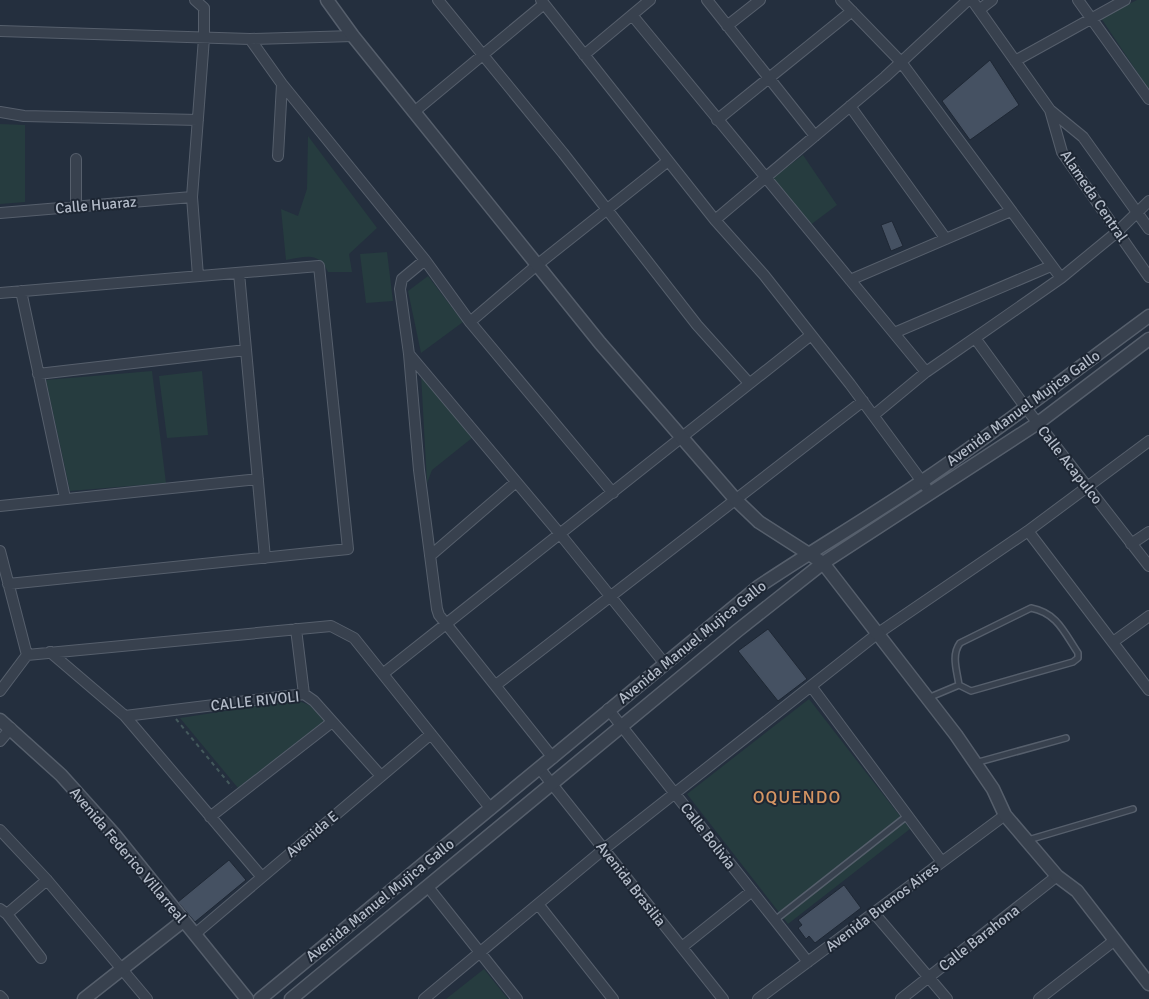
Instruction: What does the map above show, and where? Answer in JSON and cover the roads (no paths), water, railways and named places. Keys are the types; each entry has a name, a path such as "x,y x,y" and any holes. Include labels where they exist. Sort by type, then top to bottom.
{"street":[{"path":"195,0 204,8 204,38 192,197 198,276"},
{"path":"327,0 353,36 600,343 683,436 736,500 759,522 823,564 975,763 993,789 1005,815 1057,876 1077,891 1149,984"},
{"path":"438,0 608,210 697,325 749,384"},
{"path":"584,55 650,0"},
{"path":"707,0 815,136"},
{"path":"727,26 760,0"},
{"path":"841,0 901,62 1060,278"},
{"path":"715,220 901,62 968,0"},
{"name":"Alameda Central","path":"972,0 1050,110 1082,136 1149,229"},
{"path":"979,10 992,0"},
{"path":"1078,0 1149,99"},
{"path":"1015,61 1091,17 1125,0"},
{"path":"414,112 482,56 542,2 715,220 764,275 874,415 923,480 930,495"},
{"path":"717,120 852,11"},
{"path":"632,15 926,372"},
{"path":"0,32 250,39 353,36"},
{"path":"250,39 282,84 425,260 470,322 613,493"},
{"path":"264,59 262,53 264,47 273,39"},
{"path":"278,156 282,84"},
{"path":"850,106 946,239"},
{"name":"Alameda Central","path":"1050,110 1062,152 1149,277"},
{"path":"0,112 24,116 198,120"},
{"path":"76,160 76,207"},
{"path":"470,322 537,265 668,161"},
{"name":"Calle Huaraz","path":"0,213 192,197"},
{"path":"874,415 926,372 1060,278 1117,232 1149,201"},
{"path":"850,280 1011,211"},
{"path":"425,260 402,279 400,289 409,354 419,470 437,609 445,624 553,758"},
{"path":"0,293 319,266 348,549 8,584"},
{"path":"894,333 1051,266"},
{"path":"239,273 265,558"},
{"path":"21,291 65,498"},
{"name":"Avenida Manuel Mujica Gallo","path":"260,999 540,769 608,709 758,587 923,480 1026,408 1149,316"},
{"path":"384,673 811,335"},
{"name":"Calle Acapulco","path":"975,338 1026,408 1149,566"},
{"name":"Avenida Manuel Mujica Gallo","path":"291,999 621,726 823,564 1038,423 1149,339"},
{"path":"38,374 246,350"},
{"path":"409,354 560,534 664,664"},
{"path":"496,686 609,596 863,401"},
{"path":"424,999 604,849 877,634 1028,531 1149,441"},
{"path":"0,506 258,479"},
{"path":"430,556 516,482"},
{"path":"1028,531 1149,690"},
{"path":"1131,544 1149,532"},
{"path":"0,551 27,655"},
{"path":"1113,642 1149,616"},
{"path":"0,691 27,655 331,626 345,631 354,638 384,673 491,809"},
{"path":"296,630 304,694"},
{"path":"50,652 125,716 261,876"},
{"path":"811,686 942,862"},
{"name":"CALLE RIVOLI","path":"125,716 304,694 314,701 381,776"},
{"name":"Calle Bolivia","path":"608,709 808,962"},
{"path":"210,817 332,722"},
{"path":"0,741 5,724"},
{"name":"Avenida Federico Villarreal","path":"5,724 62,775 114,834 182,921 195,934 247,999"},
{"name":"Avenida E","path":"195,934 261,876 431,734"},
{"name":"Avenida Brasilia","path":"540,769 723,999"},
{"name":"Avenida Buenos Aires","path":"758,999 1005,815"},
{"path":"0,830 47,880 147,999"},
{"name":"Calle Barahona","path":"901,999 1057,876"},
{"path":"41,958 4,911 47,880"},
{"path":"428,887 516,999"},
{"path":"682,948 752,891"},
{"path":"538,904 613,999"},
{"path":"874,913 946,999"},
{"path":"84,999 182,921"},
{"path":"1039,999 1115,940"},
{"path":"0,996 3,999"}],"lane":[{"path":"927,698 959,685 971,691 1073,662 1078,658 1078,653 1054,617 1042,610 1031,608 960,643 955,650 959,685"},
{"path":"975,763 1066,738"},
{"path":"1027,840 1133,809"},
{"path":"775,920 907,816"}],"district":[{"name":"OQUENDO","path":"797,797"}]}
